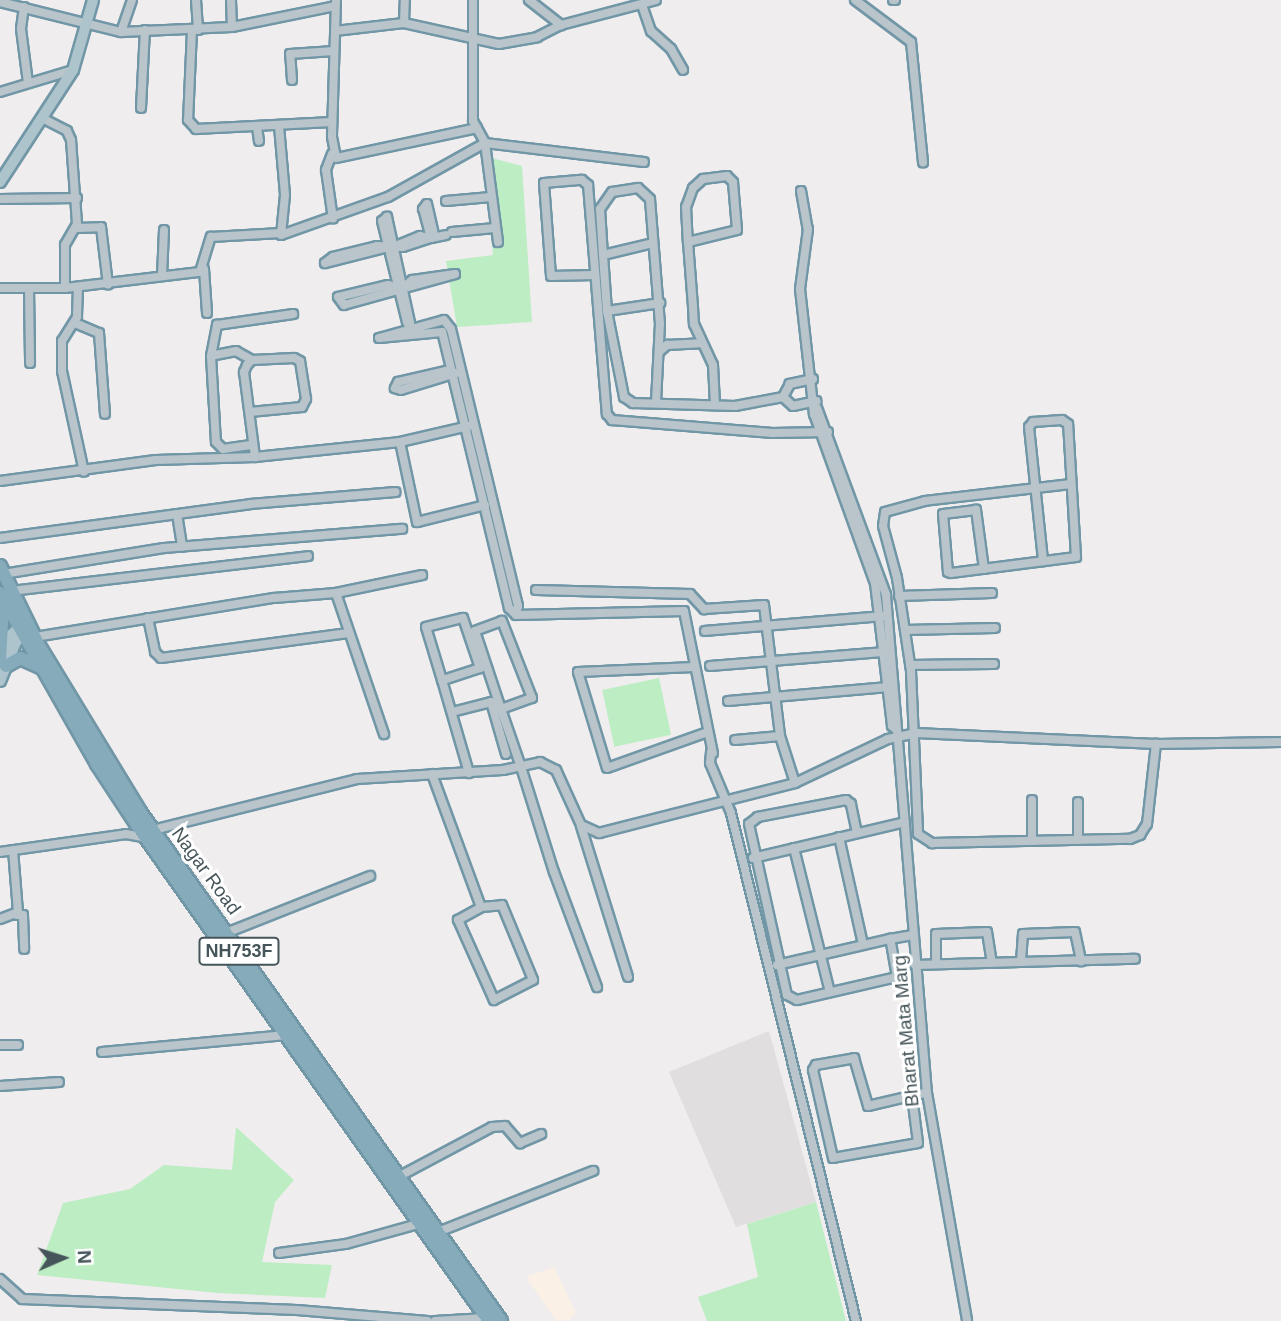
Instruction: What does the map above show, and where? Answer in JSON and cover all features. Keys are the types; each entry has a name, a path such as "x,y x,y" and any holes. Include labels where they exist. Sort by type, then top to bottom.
{"highway":[{"name":"Nagar Road","path":"2,570 4,594 151,835"},
{"path":"4,594 3,663 20,658 40,667"},
{"name":"Nagar Road","path":"26,630 40,667 151,835 286,1035 487,1319"},
{"name":"Nagar Road","path":"211,921 226,933 501,1321"}],"main road":[{"path":"0,183 73,70 93,0"},
{"path":"0,681 3,663 26,630"}],"street":[{"path":"121,32 132,0"},
{"path":"196,0 187,97 191,125 257,127 332,122"},
{"path":"231,0 232,27"},
{"path":"404,23 405,0"},
{"path":"473,0 477,128 485,143 498,242"},
{"path":"529,0 561,25"},
{"path":"335,31 404,23 499,44 656,0"},
{"path":"855,0 912,42 923,162"},
{"path":"0,2 121,32 232,27 336,3 332,154 326,170 333,219"},
{"path":"642,5 651,31 671,49 683,70"},
{"path":"24,7 21,29 28,83"},
{"path":"141,108 145,30"},
{"path":"292,80 290,54 334,51"},
{"path":"0,92 73,70"},
{"path":"50,77 60,89"},
{"path":"42,118 69,135 77,198 77,228 65,245 65,288"},
{"path":"279,126 285,195 281,233"},
{"path":"257,127 259,141"},
{"path":"332,154 341,159 477,128"},
{"path":"207,313 204,269 211,237 281,233 333,219 388,197 485,143 644,162"},
{"path":"688,242 737,230 733,182 727,176 703,179 693,188 686,207 688,242 694,324 713,365 715,405"},
{"path":"594,275 554,278 549,272 542,187 547,182 582,180 588,185 607,414 612,420 824,432"},
{"path":"656,402 660,303 650,199 645,191 612,192 600,209 607,311 624,397 633,403 749,405 783,397 790,384 813,380"},
{"path":"801,191 808,229 800,289 816,405 875,583 882,616 892,726 898,733"},
{"path":"446,201 491,197"},
{"path":"0,199 77,198"},
{"path":"77,228 101,226 108,285"},
{"path":"392,247 344,254 325,263 381,253 420,236 431,238 495,228"},
{"path":"162,276 164,230"},
{"path":"603,255 653,243"},
{"path":"392,247 412,331"},
{"path":"0,288 108,285 204,269"},
{"path":"401,287 344,305 338,297 388,285 401,287 412,280 455,274 453,278 401,287"},
{"path":"78,287 75,323 62,341 62,371 84,472"},
{"path":"29,288 30,363"},
{"path":"607,311 660,303"},
{"path":"253,445 223,449 216,442 211,356 217,325 293,314"},
{"path":"412,331 447,321"},
{"path":"441,330 447,321"},
{"path":"447,321 489,510 516,615 684,611 715,770 730,813 856,1321"},
{"path":"75,323 99,333 105,414"},
{"path":"412,331 441,330"},
{"path":"441,330 457,373"},
{"path":"659,352 667,345 701,343"},
{"path":"211,356 236,351 252,360 294,358 300,361 306,399 302,407 250,412"},
{"path":"252,360 244,372 255,457"},
{"path":"446,371 457,373 401,390 395,388 398,382 446,371"},
{"path":"783,397 793,406 816,405"},
{"path":"984,569 976,510 941,517 946,568 951,573 984,569 1043,561 1076,557 1067,421 1033,422 1029,427 1043,561"},
{"path":"0,481 84,472 156,460 255,457 400,442 470,426"},
{"path":"824,432 887,595 898,733"},
{"path":"400,442 416,522 489,510"},
{"path":"1071,484 925,500 885,512 883,526 900,596 910,665 916,733 918,834 924,842 1130,839 1140,835 1147,824 1156,744"},
{"path":"0,538 177,514 396,492"},
{"path":"967,496 968,511"},
{"path":"177,514 181,547"},
{"path":"2,570 181,547 402,529"},
{"path":"4,594 308,556"},
{"path":"26,630 148,618 274,598 336,593 422,575"},
{"path":"536,590 690,594 704,608 760,604 768,608 780,737 795,783"},
{"path":"336,593 384,734"},
{"path":"900,596 992,593"},
{"path":"705,631 882,616"},
{"path":"148,618 155,652 161,658 348,633"},
{"path":"442,680 480,668 463,618 426,627 469,773"},
{"path":"501,709 532,698 502,621 475,631 501,709 597,987"},
{"path":"905,630 995,628"},
{"path":"710,666 885,652"},
{"path":"910,665 994,664"},
{"path":"694,667 578,673 607,768 708,732"},
{"path":"728,701 888,687"},
{"path":"452,712 491,702 506,754"},
{"path":"581,825 599,833 795,783 898,733 1156,744 1281,743"},
{"name":"Bharat Mata Marg","path":"898,733 927,1093 967,1321"},
{"path":"736,740 780,737"},
{"path":"0,852 125,834 151,835 357,779 469,773 540,762 556,770 581,825 628,977"},
{"path":"432,774 481,907"},
{"path":"858,833 852,804 846,800 758,817 748,831 778,965 790,999 897,977 890,939"},
{"path":"1032,800 1032,841"},
{"path":"1078,802 1078,840"},
{"path":"753,858 905,822"},
{"path":"839,837 863,944"},
{"path":"794,848 831,992"},
{"path":"13,850 17,915"},
{"path":"226,933 370,876"},
{"path":"502,905 533,980 494,1000 458,920 481,907 502,905"},
{"path":"0,919 23,915 24,949"},
{"path":"936,964 936,934 987,932 991,935 992,963"},
{"path":"1021,962 1023,934 1075,932 1081,961"},
{"path":"778,965 821,953 913,935"},
{"path":"915,965 1135,960"},
{"path":"102,1052 286,1035"},
{"path":"0,1045 18,1045"},
{"path":"912,1096 918,1143 835,1159 831,1156 813,1070 816,1065 854,1058 869,1106 912,1096 927,1093"},
{"path":"0,1086 59,1082"},
{"path":"398,1177 492,1126 505,1126 520,1143 541,1134"},
{"path":"438,1232 593,1171"},
{"path":"279,1254 346,1244 421,1223"},
{"path":"0,1279 22,1299 297,1310 428,1321"},
{"path":"435,1321 487,1319"}],"shaded area":[{"path":"769,1031 816,1202 736,1227 669,1072"},
{"path":"554,1267 576,1313 569,1320 556,1321 526,1277"}],"green space":[{"path":"484,156 522,166 532,322 457,327 446,261 493,255"},
{"path":"659,678 671,735 614,747 602,690"},
{"path":"236,1127 294,1180 275,1202 262,1262 332,1265 325,1298 218,1293 37,1275 63,1203 130,1189 164,1165 232,1170"},
{"path":"816,1202 846,1321 707,1321 698,1297 758,1277 747,1224"}]}
